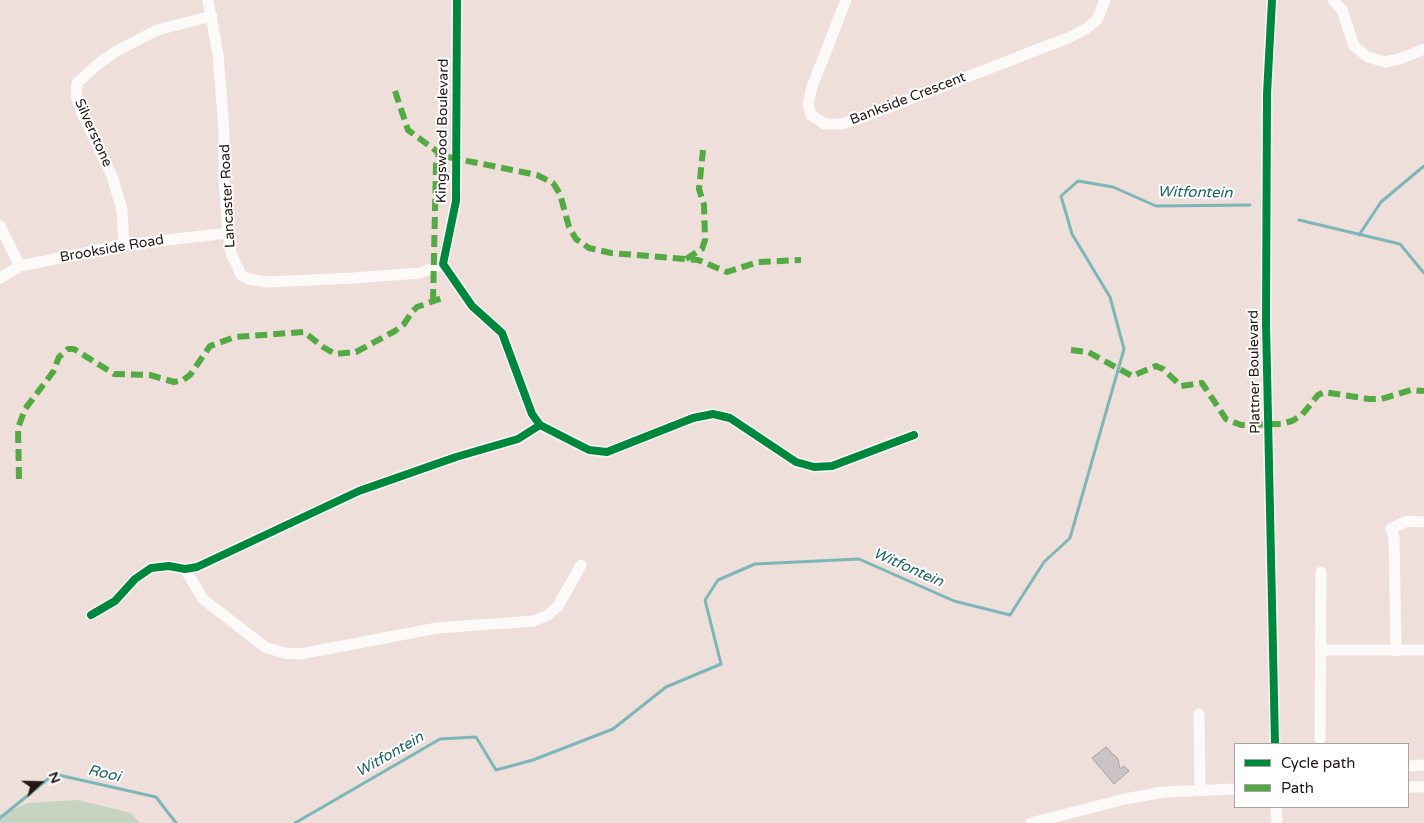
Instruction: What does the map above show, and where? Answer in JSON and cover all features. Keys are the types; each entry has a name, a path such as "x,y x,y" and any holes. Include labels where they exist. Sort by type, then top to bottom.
{"street":[{"name":"Lancaster Road","path":"208,0 218,54 224,130 224,179 228,233 235,266 241,275 257,281 420,273 443,264"},
{"name":"Kingswood Boulevard","path":"443,264 456,201 457,0"},
{"name":"Bankside Crescent","path":"846,0 812,87 808,104 811,114 825,124 841,124 855,120 1068,38 1087,28 1097,20 1105,0"},
{"path":"1333,0 1342,10 1354,46 1368,57 1385,62 1399,59 1424,49"},
{"name":"Plattner Boulevard","path":"1272,1 1267,94 1268,434 1275,743"},
{"name":"Silverstone","path":"124,245 122,210 112,176 82,113 76,96 77,83 115,52 157,30 212,16"},
{"path":"0,226 20,266"},
{"name":"Brookside Road","path":"0,278 20,266 124,245 228,233"},
{"path":"443,264 472,306 502,333 532,414 540,425 589,450 607,452 693,418 713,414 730,418 796,462 814,467 832,466 914,435"},
{"path":"91,615 115,600 135,579 151,568 168,566 185,569 197,566 359,491 456,457 518,439 540,425"},
{"path":"1396,651 1394,537 1391,529 1407,521 1424,522"},
{"path":"185,569 203,599 265,648 300,654 437,628 534,621 548,615 558,606 581,565"},
{"path":"1320,739 1321,572"},
{"path":"1322,650 1424,650"},
{"path":"1200,714 1200,790"},
{"path":"1409,766 1424,765"},
{"path":"1409,787 1424,787"},
{"path":"1031,823 1125,799 1163,792 1234,789"},
{"path":"1276,808 1277,823"}],"green space":[{"path":"78,800 131,813 140,823 0,823 0,815 28,803"}],"building":[{"path":"1106,747 1118,759 1120,769 1124,766 1129,771 1114,784 1092,758"}],"waterway":[{"path":"1359,235 1381,202 1424,166"},
{"name":"Witfontein","path":"295,823 440,739 476,737 496,770 533,760 613,729 666,687 721,664 705,600 718,580 755,564 859,559 954,601 1010,615 1044,562 1070,538 1124,349 1110,297 1072,234 1061,196 1078,181 1113,187 1156,206 1250,205"},
{"name":"Witfontein","path":"1299,220 1400,244 1424,273"},
{"name":"Rooi","path":"0,818 54,774 156,797 176,823"}],"marked path":[{"path":"395,91 408,130 443,156 537,175 553,183 560,194 569,227 576,239 589,248 611,253 698,260 727,272 758,262 801,260"},
{"path":"686,259 702,249 705,240 704,205 699,189 703,150"},
{"path":"433,301 436,164 439,153"},
{"path":"19,479 18,428 25,409 53,372 59,357 68,349 74,349 114,374 150,375 174,382 183,380 190,375 210,346 235,337 304,332 335,354 356,352 395,331 404,324 417,307 445,297"},
{"path":"1071,350 1088,352 1132,376 1156,366 1163,369 1181,386 1202,383 1226,419 1241,425 1281,424 1292,421 1302,415 1318,395 1324,392 1381,399 1411,390 1424,391"}],"cycle path":[{"path":"457,0 456,201 443,264 472,306 502,333 532,414 540,425 589,450 607,452 693,418 713,414 730,418 796,462 814,467 832,466 914,435"},
{"path":"1272,0 1267,94 1266,323 1275,743"},
{"path":"91,615 115,601 135,579 151,568 169,566 185,569 197,567 359,491 456,457 518,439 540,425"}]}
